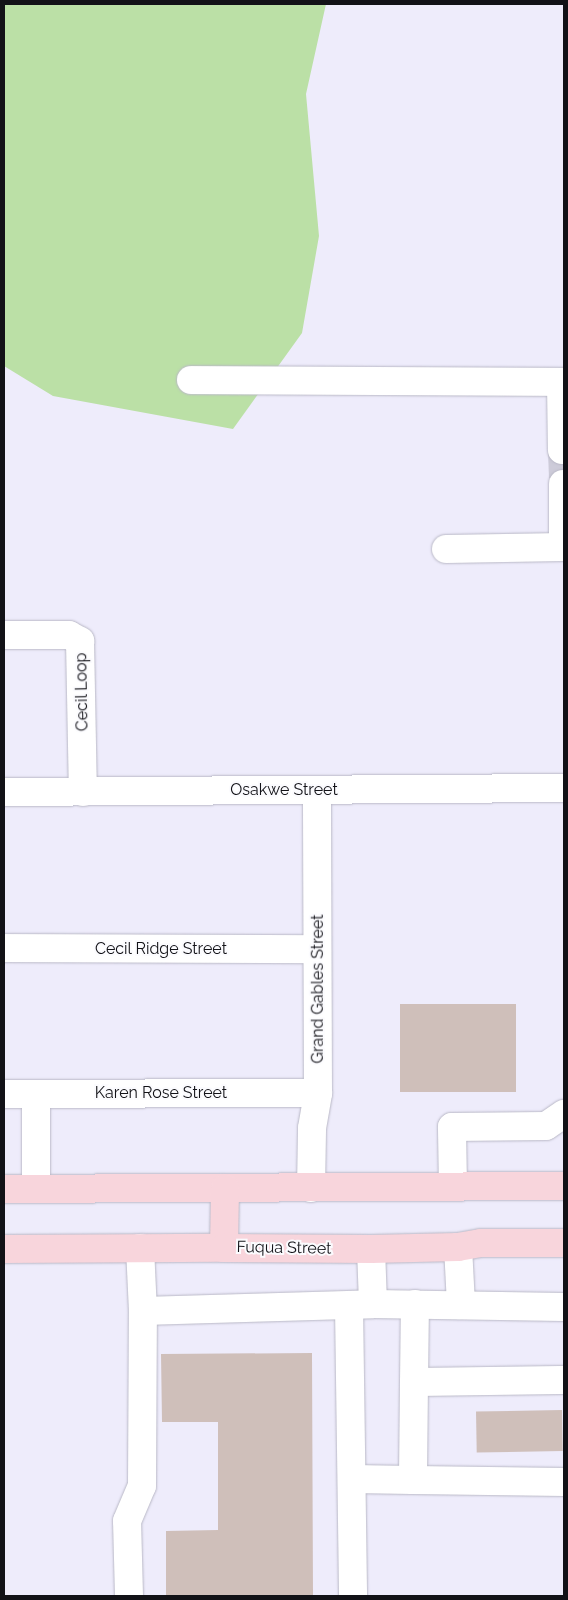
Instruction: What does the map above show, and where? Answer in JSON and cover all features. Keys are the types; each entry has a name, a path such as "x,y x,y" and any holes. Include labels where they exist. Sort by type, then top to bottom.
{"main road":[{"path":"4,1189 564,1186"},
{"path":"224,1248 225,1188"},
{"name":"Fuqua Street","path":"4,1250 224,1248 371,1250 458,1247 481,1243 564,1243"}],"lane":[{"path":"191,380 563,382 562,450"},
{"path":"446,549 564,547 563,484"},
{"name":"Cecil Loop","path":"4,636 69,635 80,641 83,792"},
{"name":"Osakwe Street","path":"4,792 564,788"},
{"name":"Grand Gables Street","path":"311,1188 312,1128 318,1093 317,790"},
{"name":"Cecil Ridge Street","path":"4,948 317,949"},
{"name":"Karen Rose Street","path":"4,1094 318,1093"},
{"path":"36,1094 36,1188"},
{"path":"453,1187 452,1127 546,1126 564,1114"},
{"path":"458,1247 461,1305"},
{"path":"129,1596 127,1521 142,1486 143,1311 140,1248"},
{"path":"353,1596 352,1479 361,1305 371,1250"},
{"path":"413,1480 416,1304"},
{"path":"143,1311 416,1304 564,1307"},
{"path":"414,1382 564,1380"},
{"path":"352,1479 564,1482"}],"green space":[{"path":"4,4 326,4 306,94 319,236 302,333 233,429 53,396 4,366"}],"building":[{"path":"400,1004 516,1004 516,1092 400,1092"},
{"path":"312,1353 313,1596 166,1596 166,1531 218,1530 218,1422 162,1422 161,1354"},
{"path":"562,1410 563,1451 477,1452 476,1412"}],"tunnel":[{"path":"562,450 563,484"}]}
